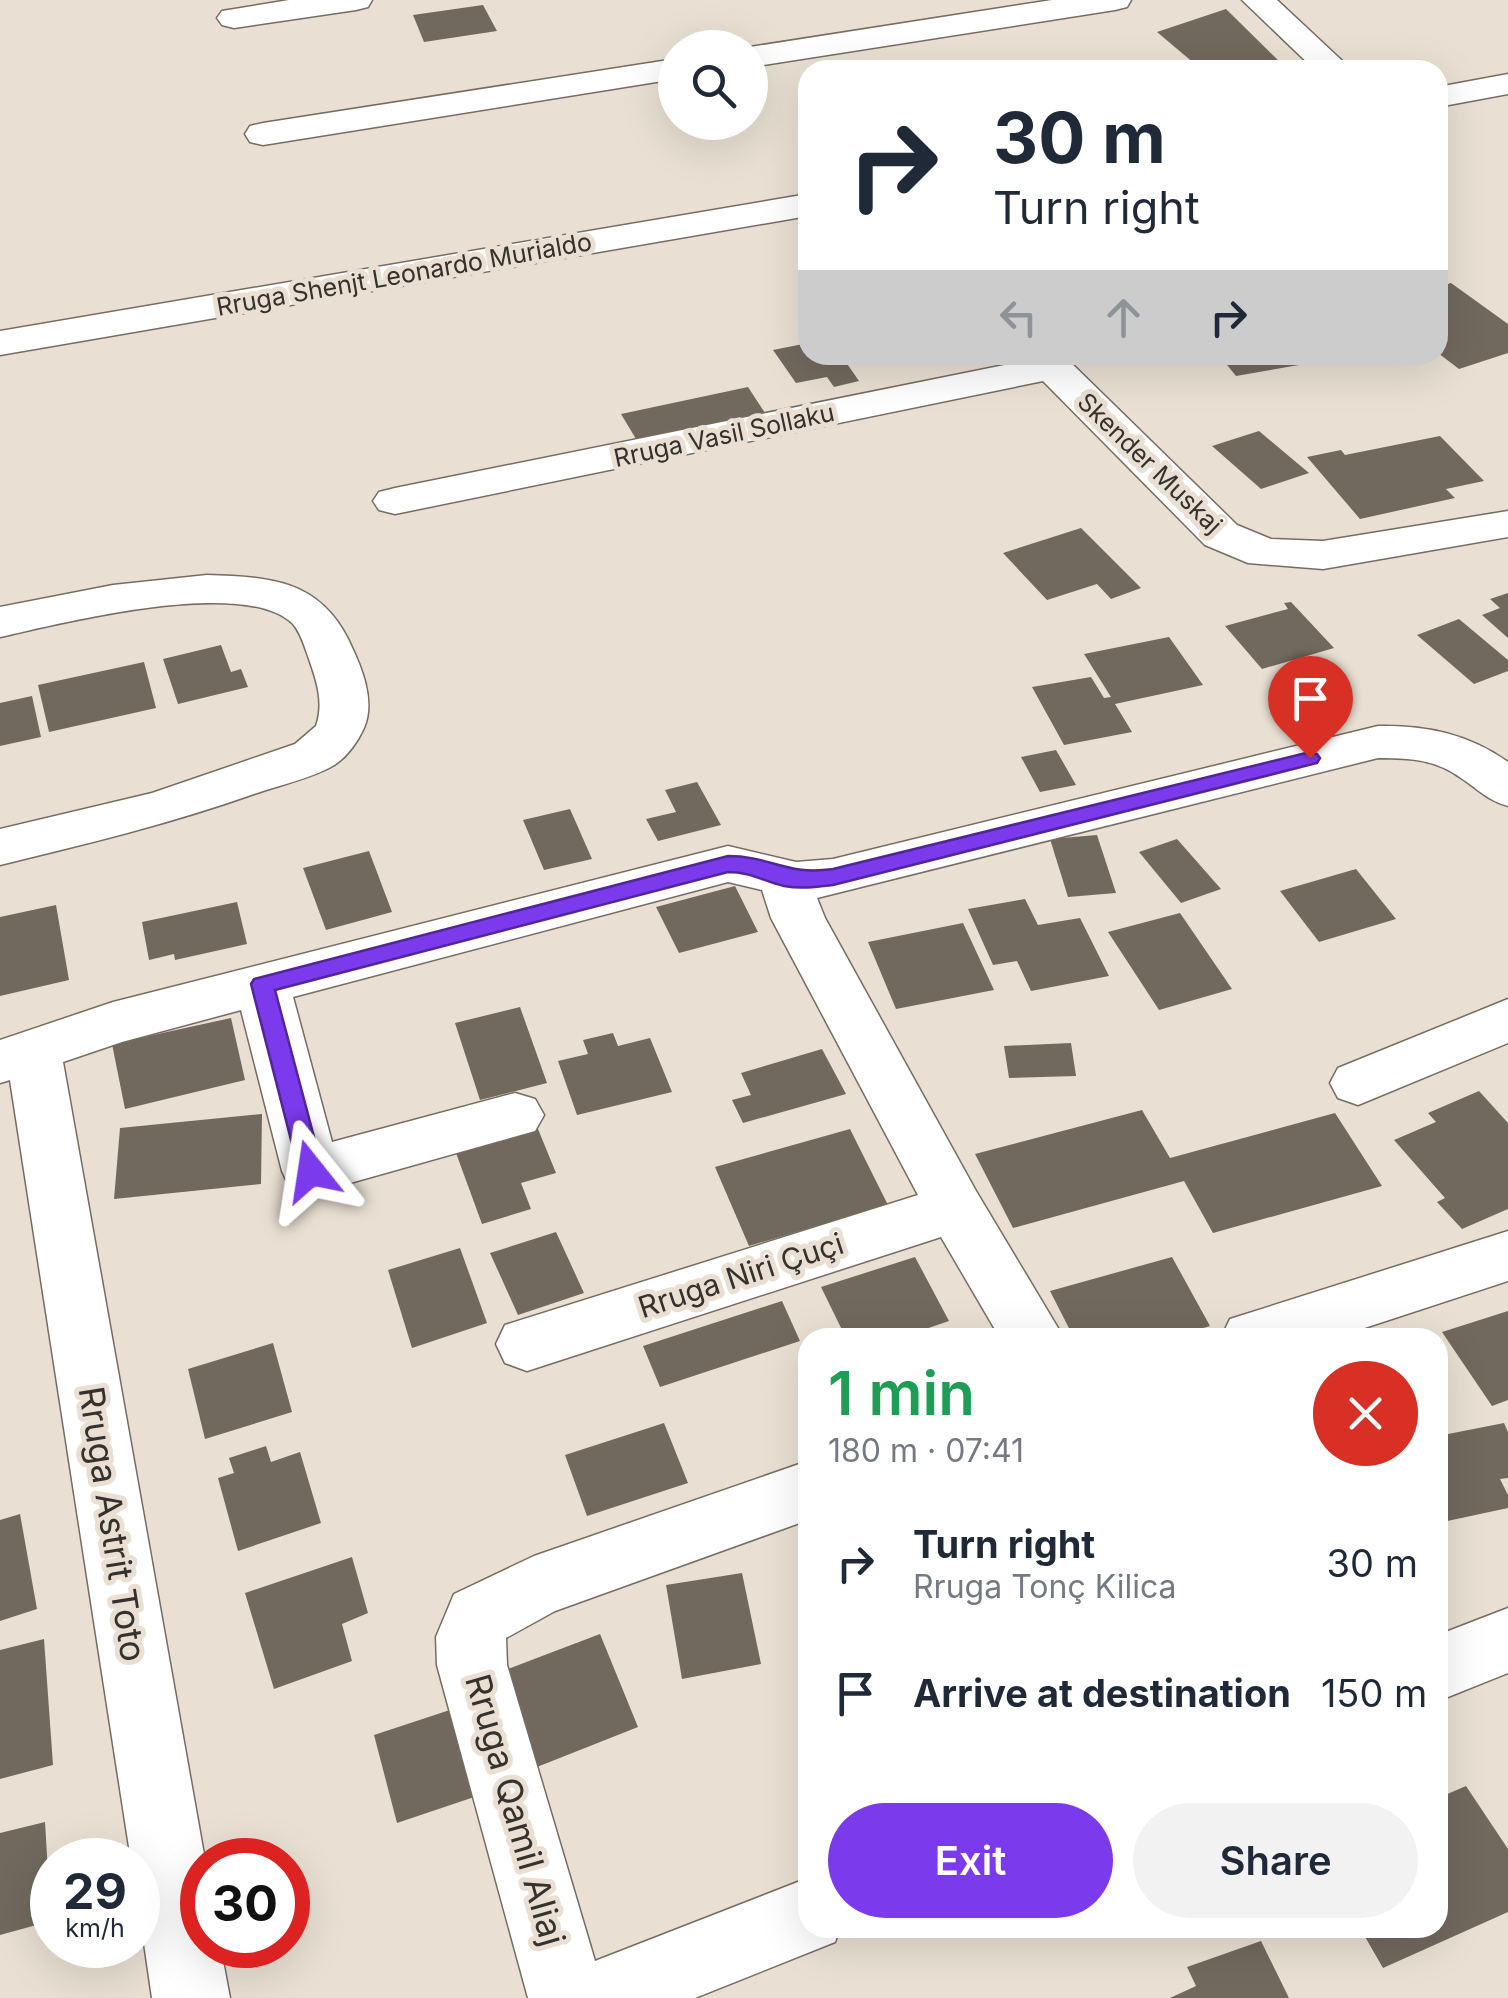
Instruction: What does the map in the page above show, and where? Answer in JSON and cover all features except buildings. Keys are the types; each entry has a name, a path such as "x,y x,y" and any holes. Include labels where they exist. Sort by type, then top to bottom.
{"street":[{"path":"234,18 356,0"},
{"path":"768,54 1115,0"},
{"path":"1258,0 1324,60"},
{"path":"263,134 658,72"},
{"path":"1448,95 1508,84"},
{"name":"Rruga Shenjt Leonardo Murialdo","path":"0,342 798,206"},
{"name":"Rruga Vasil Sollaku","path":"396,502 1028,365"},
{"name":"Skender Muskaj","path":"1050,365 1204,520 1242,546 1295,556 1323,555 1508,524"},
{"path":"0,622 126,594 176,590 262,594 294,603 310,614 342,688 344,712 341,730 331,744 298,762 162,808 0,846"},
{"path":"17,1056 113,1023 728,864 750,864 784,878 807,881 833,877 1378,742 1413,740 1447,748 1476,761 1508,789"},
{"path":"784,878 798,918 955,1208 1027,1328"},
{"path":"262,984 311,1171 514,1116"},
{"path":"1358,1084 1508,1020"},
{"name":"Rruga Astrit Toto","path":"17,1056 191,1998"},
{"name":"Rruga Niri Çuçi","path":"527,1344 955,1208"},
{"path":"1283,1328 1508,1256"},
{"name":"Rruga Qamil Aliaj","path":"567,1998 472,1665 471,1637 478,1617 534,1588 798,1494"},
{"path":"1448,1664 1508,1640"},
{"path":"598,1998 798,1920"}],"route":[{"path":"311,1171 262,984 728,864 750,864 784,878 807,881 833,877 1310,758"}]}
